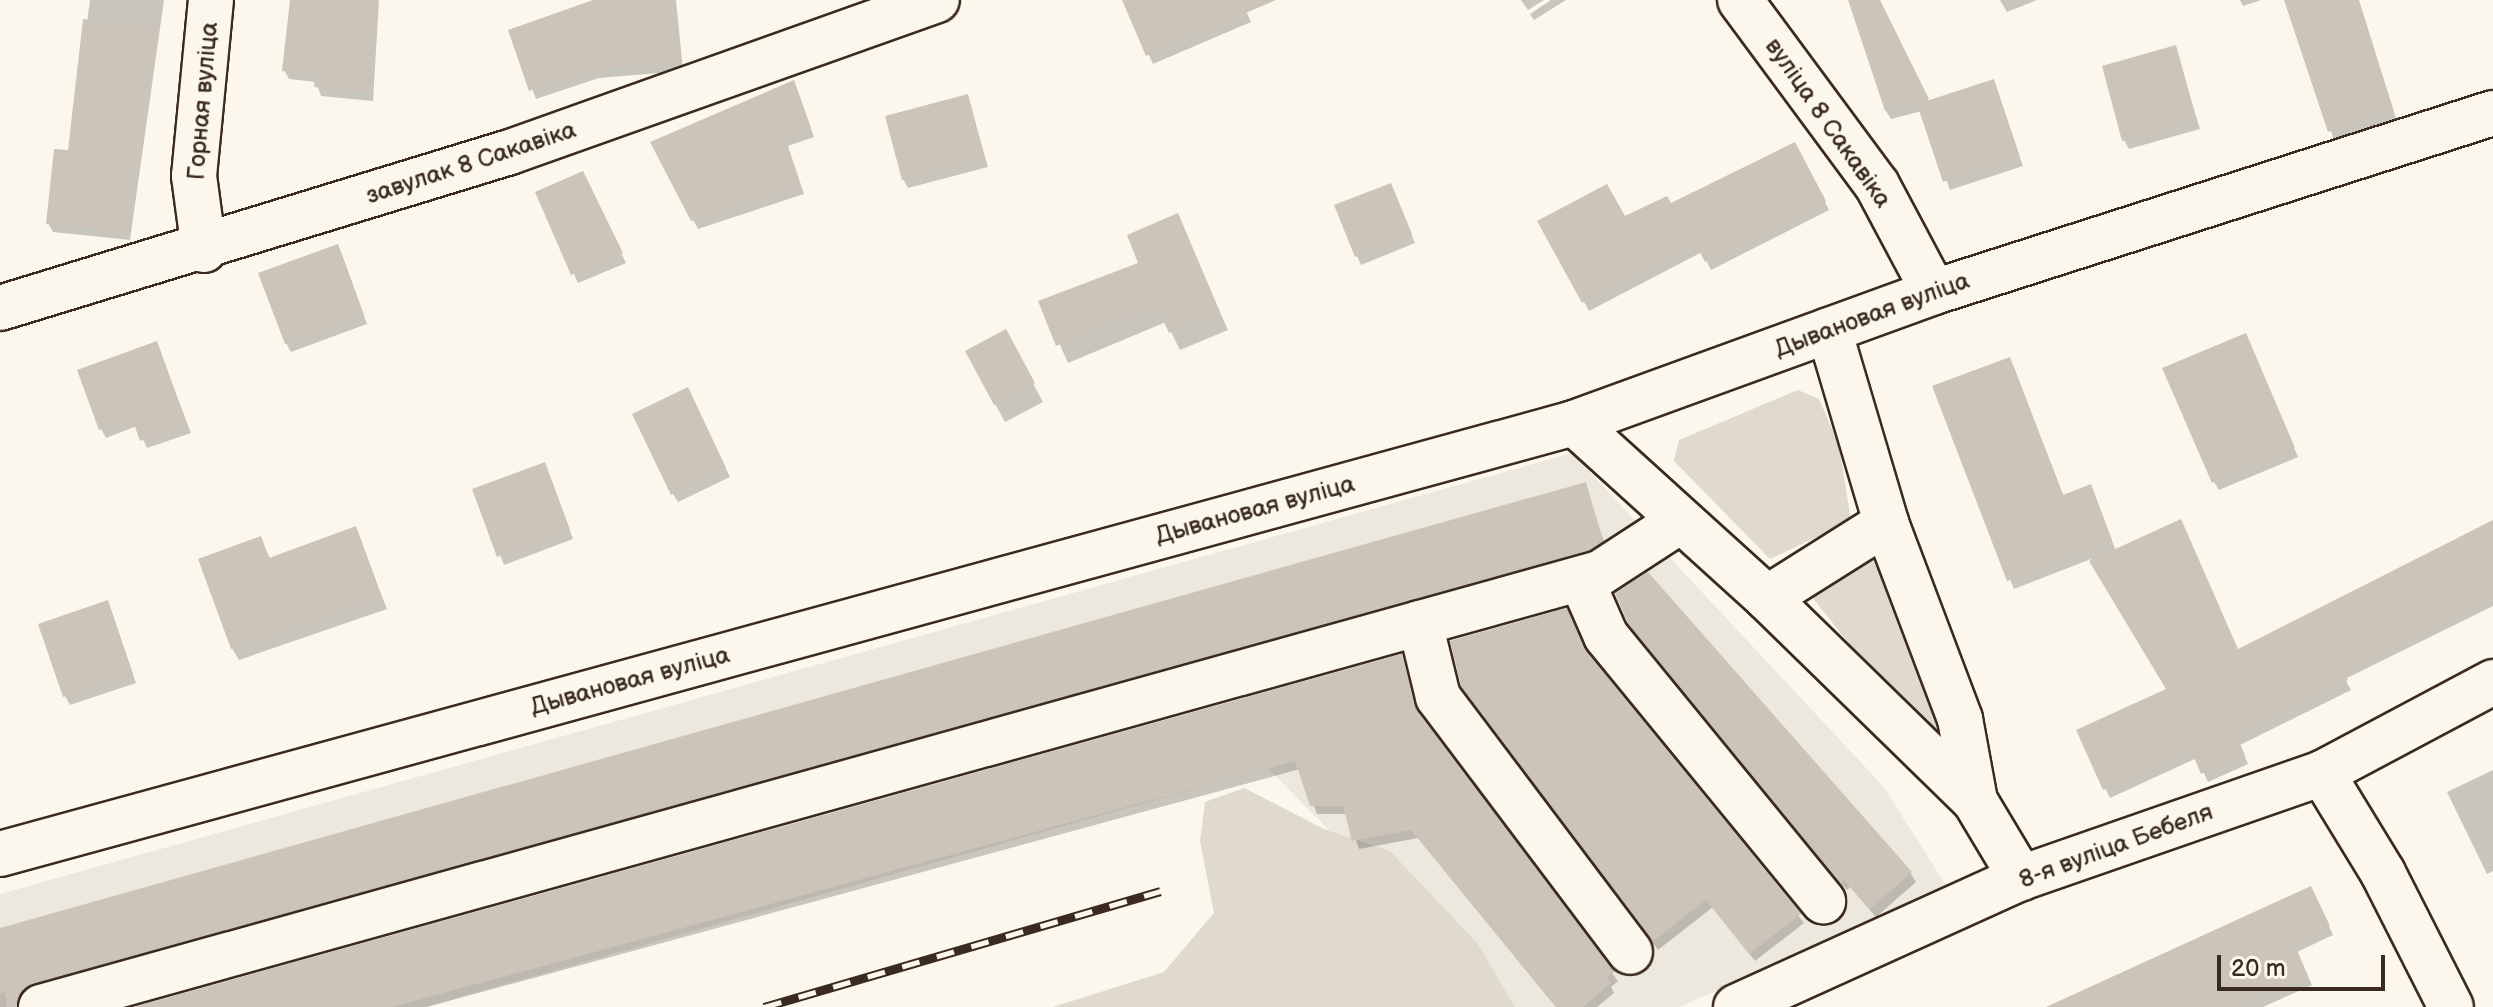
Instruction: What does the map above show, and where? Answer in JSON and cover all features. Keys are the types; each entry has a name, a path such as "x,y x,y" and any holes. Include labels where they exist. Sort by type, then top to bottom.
{"street":[{"name":"Горная вуліца","path":"204,250 194,176 211,0"},
{"name":"завулак 8 Сакавіка","path":"0,308 204,250 510,152 937,0"},
{"name":"вуліца 8 Сакавіка","path":"1740,0 1877,185 1934,292"},
{"name":"Дывановая вуліца","path":"0,854 1574,423 1934,292 2493,113"},
{"path":"1829,330 1886,523 1960,719 1975,801"},
{"path":"1574,423 1767,598 1975,801 2021,878"},
{"path":"41,1007 1581,579 1600,573 1680,521"},
{"path":"1767,598 1886,523"},
{"path":"1581,579 1606,636 1823,901"},
{"path":"1420,623 1438,697 1630,952"},
{"name":"8-я вуліца Бебеля","path":"1736,1007 2021,878 2322,773 2493,682"},
{"path":"2322,773 2383,873 2451,1007"}],"shaded area":[{"path":"1798,390 1819,399 1839,445 1851,521 1770,559 1674,461 1679,440"},
{"path":"1572,453 1883,786 1949,890 1679,1007 1502,1007 1268,768 425,1007 0,1007 0,894"},
{"path":"1872,558 1938,696 1945,745 1926,740 1804,587"},
{"path":"1244,788 1324,829 1390,851 1477,943 1515,1007 1053,1007 1164,972 1214,913 1200,841 1205,802"}],"building":[{"path":"290,0 378,0 369,93 314,87 315,74 282,71"},
{"path":"593,0 673,0 680,63 594,70 529,91 508,30"},
{"path":"1122,0 1276,0 1146,56"},
{"path":"1848,0 1880,0 1929,99 1885,111"},
{"path":"2284,0 2359,0 2393,109 2328,132"},
{"path":"83,19 157,27 126,232 46,224 54,149 68,150"},
{"path":"2176,45 2197,121 2122,141 2102,66"},
{"path":"1994,79 2020,157 1943,182 1917,104"},
{"path":"794,80 811,128 784,137 800,186 691,221 650,142"},
{"path":"968,94 985,158 902,180 885,116"},
{"path":"1795,142 1826,201 1705,262 1696,244 1582,303 1537,221 1607,184 1625,216 1667,196 1671,203"},
{"path":"583,171 623,253 571,275 535,192"},
{"path":"1391,183 1412,234 1355,257 1334,205"},
{"path":"1178,213 1220,312 1169,333 1156,305 1056,346 1038,301 1138,263 1127,235"},
{"path":"338,244 364,315 285,344 258,273"},
{"path":"1006,329 1035,383 994,405 965,351"},
{"path":"2246,333 2295,448 2212,483 2162,368"},
{"path":"157,341 187,424 140,441 132,418 99,430 77,370"},
{"path":"2010,357 2063,495 2091,484 2112,540 2007,581 1932,386"},
{"path":"688,387 726,468 671,495 632,414"},
{"path":"545,462 570,530 497,557 472,489"},
{"path":"1586,482 1603,541 1590,550 34,983 23,990 17,1007 7,1007 5,992 0,994 0,928"},
{"path":"2181,519 2238,649 2493,520 2493,595 2342,670 2348,680 2236,735 2245,755 2201,774 2191,750 2103,790 2076,730 2166,689 2089,561"},
{"path":"356,526 382,597 231,649 198,559 261,536 269,558"},
{"path":"1648,572 1912,872 1870,909 1844,880 1840,883 1628,623 1615,593"},
{"path":"108,600 133,674 63,697 38,624"},
{"path":"1567,608 1587,652 1801,914 1749,954 1706,900 1652,942 1461,686 1450,641"},
{"path":"1402,654 1418,712 1615,971 1607,978 1611,983 1583,1007 1556,1007 1411,830 1352,841 1343,806 1310,806 1295,761 392,1007 134,1007"},
{"path":"2311,886 2330,926 2294,943 2308,976 2239,1007 2046,1007"}],"railway":[{"path":"764,1007 1160,891"}]}
